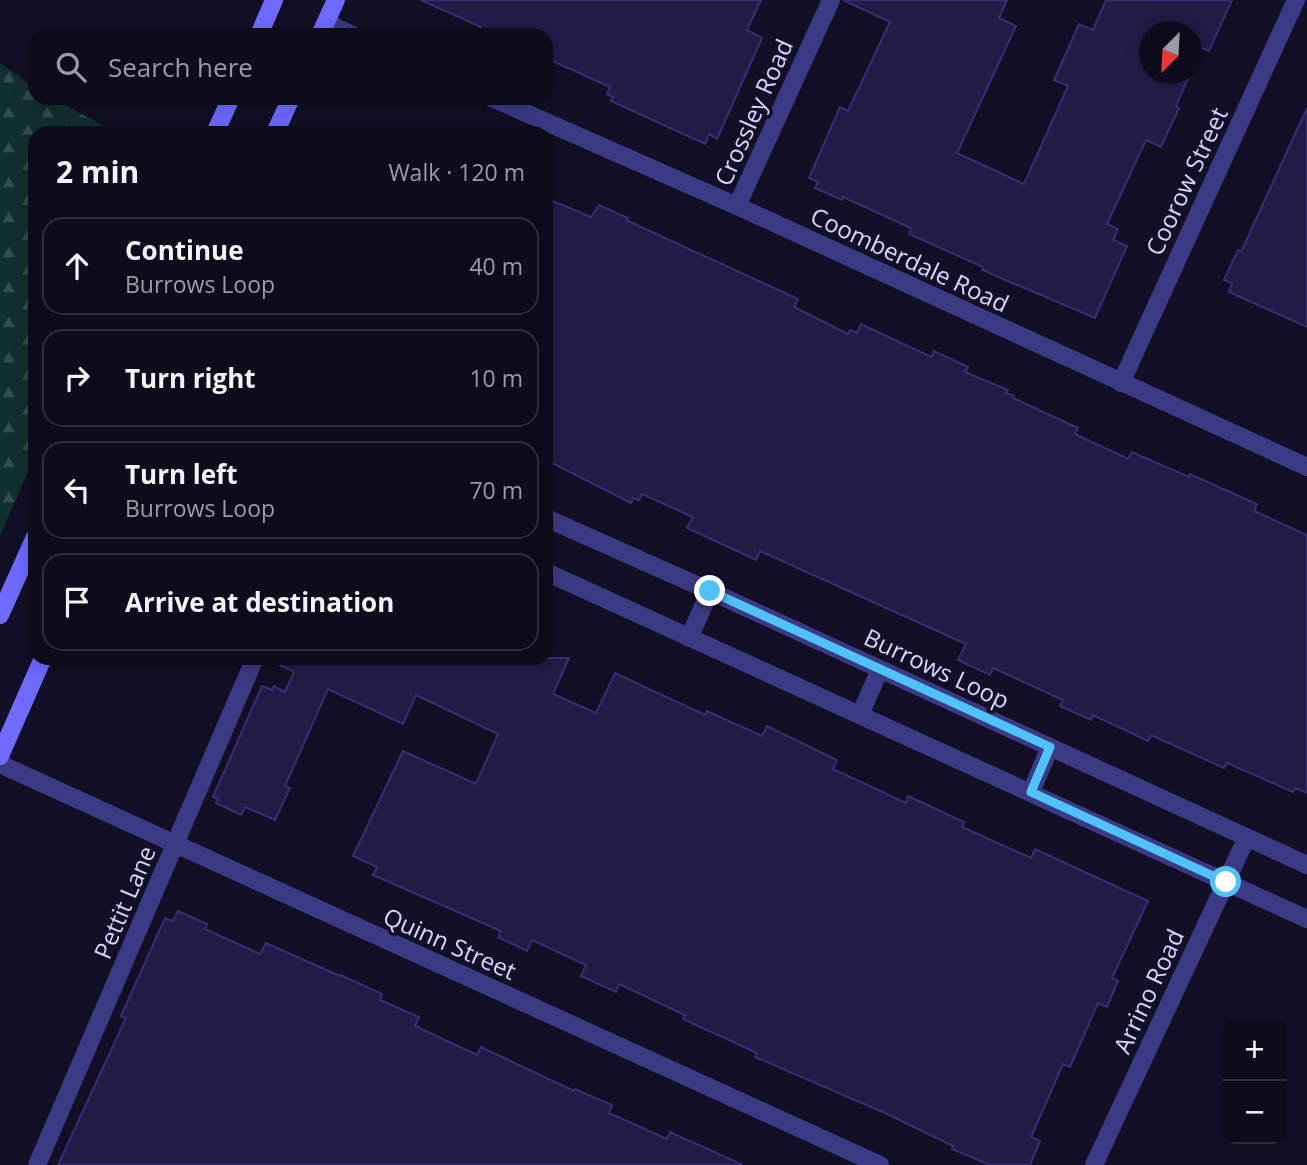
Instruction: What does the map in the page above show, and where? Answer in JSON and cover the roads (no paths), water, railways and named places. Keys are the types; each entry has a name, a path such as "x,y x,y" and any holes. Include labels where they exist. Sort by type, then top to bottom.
{"main road":[{"path":"262,28 274,0"},
{"path":"323,28 335,0"},
{"path":"218,126 228,105"},
{"path":"278,126 288,105"},
{"path":"0,615 28,553"},
{"path":"0,756 40,665"}],"street":[{"name":"Crossley Road","path":"737,206 831,0"},
{"name":"Coorow Street","path":"1121,383 1296,0"},
{"name":"Coomberdale Road","path":"508,105 737,206 1307,467"},
{"name":"Burrows Loop","path":"553,521 1307,865"},
{"path":"553,575 1307,919"},
{"path":"689,638 710,591"},
{"name":"Pettit Lane","path":"37,1165 252,665"},
{"path":"860,715 880,669"},
{"path":"1031,792 1050,747"},
{"name":"Quinn Street","path":"0,764 880,1165"},
{"name":"Arrino Road","path":"1094,1165 1246,839"}]}
